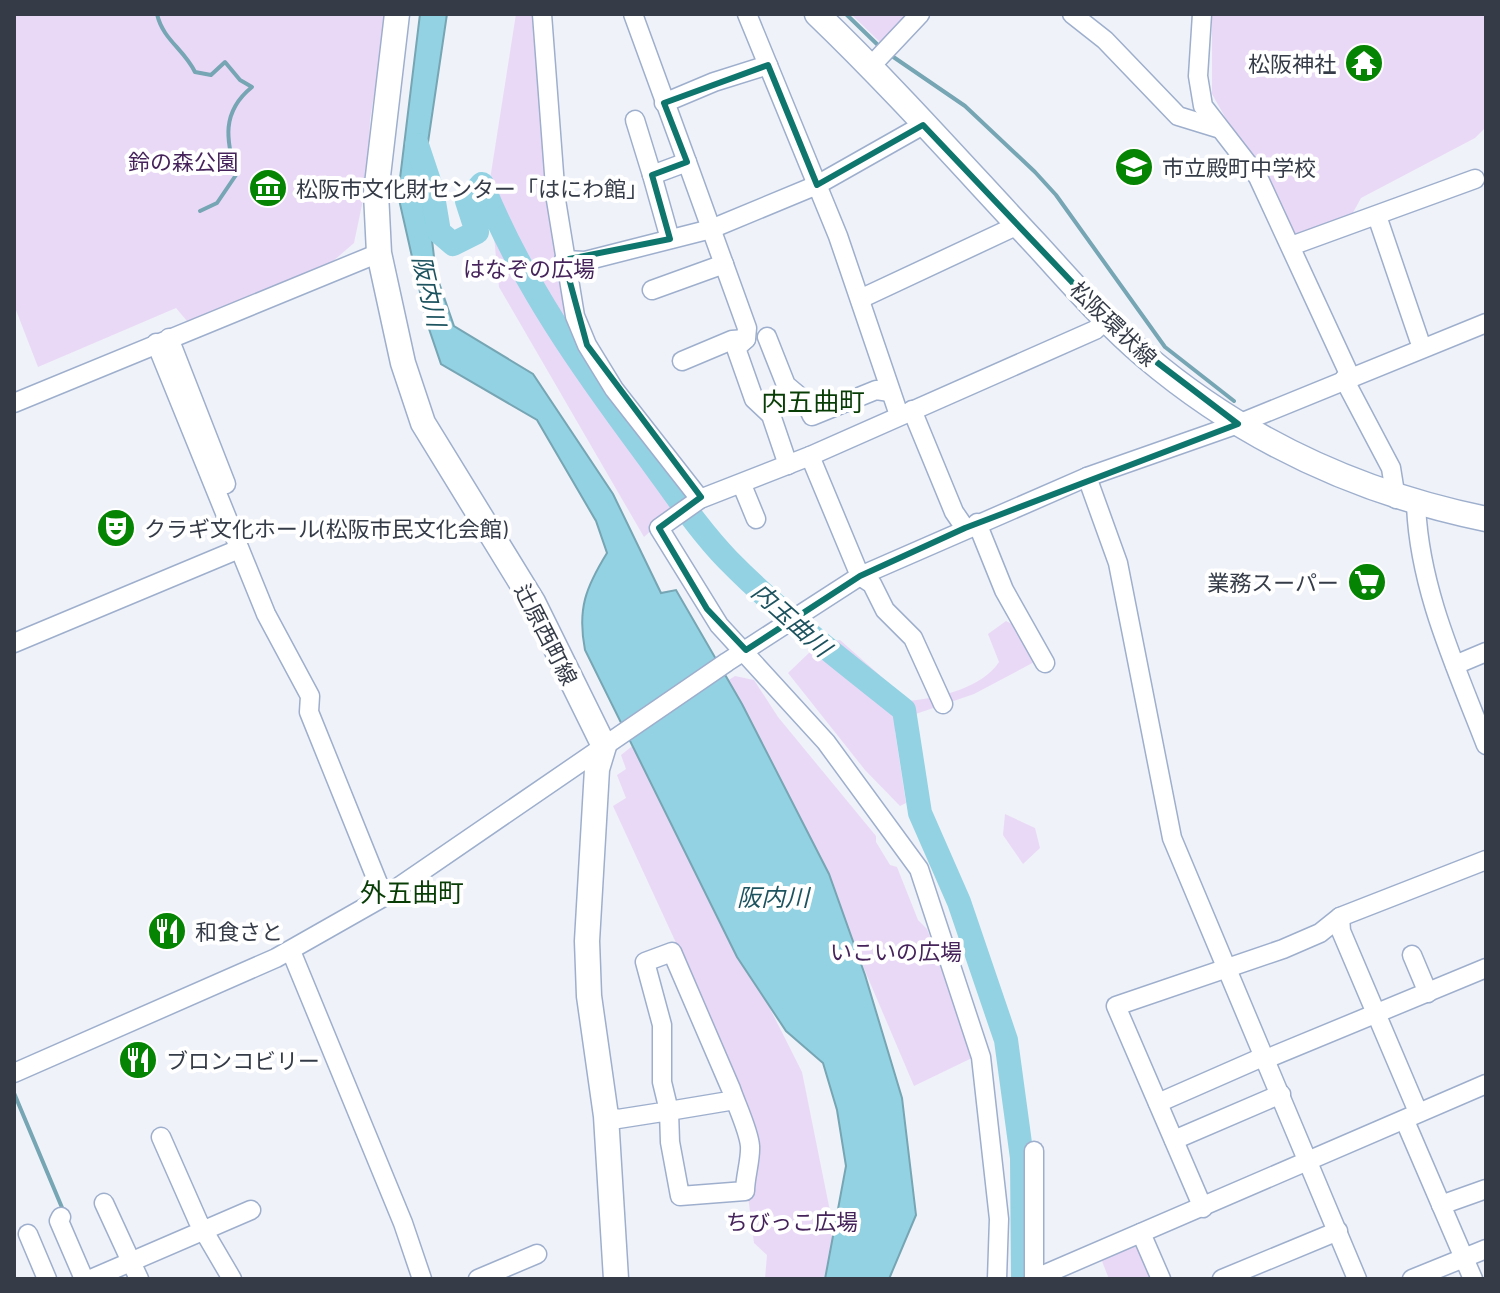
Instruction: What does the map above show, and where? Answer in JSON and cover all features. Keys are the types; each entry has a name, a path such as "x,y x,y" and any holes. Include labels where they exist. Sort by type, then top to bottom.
{"main road":[{"name":"辻原西町線","path":"397,14 378,168 379,253 394,328 423,423 533,602 604,746"},
{"name":"松阪環状線","path":"817,14 871,66 1106,320 1146,357 1238,424 1341,478 1406,502 1486,519"},
{"path":"604,746 597,769 586,912 589,996 606,1116 616,1279"}],"street":[{"path":"542,14 551,146 564,260 575,316 587,345 690,505"},
{"path":"633,14 747,328 746,339 736,348 754,399 771,415 788,465"},
{"path":"747,14 817,185 860,299 890,392 906,413 954,512 971,525 1045,663"},
{"path":"871,66 920,14"},
{"path":"1072,14 1105,40 1178,116 1217,128"},
{"path":"1202,14 1199,91 1203,106 1217,128 1258,177 1347,378 1391,468 1406,502 1423,568 1455,665 1486,745"},
{"path":"664,103 714,82 768,65"},
{"path":"635,120 670,239"},
{"path":"564,260 585,261 711,229 817,185 923,125"},
{"path":"652,175 687,162"},
{"path":"1291,246 1475,179"},
{"path":"1377,216 1422,348"},
{"path":"860,299 1018,225"},
{"path":"14,403 379,253"},
{"path":"652,290 724,264"},
{"path":"997,1279 999,1219 981,1057 919,869 826,742 707,609 659,528 690,505 1095,330 1106,320"},
{"path":"14,1073 291,951 387,895 727,662 860,576 1087,477 1238,424 1486,323"},
{"path":"767,337 786,385 805,401 812,416 815,449 860,576 872,584 885,610 913,638 943,704"},
{"path":"682,361 732,340 746,339"},
{"path":"162,340 243,544 266,614 310,696 309,712 378,883 387,895"},
{"path":"812,416 876,390 890,392"},
{"path":"1087,477 1118,563 1172,838 1357,1279"},
{"path":"742,485 756,519"},
{"path":"14,643 243,544"},
{"path":"1455,665 1486,652"},
{"path":"1203,1208 1116,1006 1227,969 1320,933 1340,917 1486,860"},
{"path":"1340,917 1341,931 1415,1105"},
{"path":"291,951 403,1223 422,1279"},
{"path":"672,952 749,1140 745,1191 680,1196 670,1142 669,1111 662,1082 662,1025 645,962 672,952"},
{"path":"1412,955 1428,993"},
{"path":"1158,1103 1486,968"},
{"path":"1034,1151 1034,1279 1310,1163 1486,1084"},
{"path":"1174,1140 1281,1094"},
{"path":"606,1116 618,1119 735,1100"},
{"path":"1405,1121 1473,1279"},
{"path":"161,1137 203,1232 232,1279"},
{"path":"1441,1205 1486,1189"},
{"path":"104,1203 136,1271"},
{"path":"61,1217 59,1221 91,1278 136,1271 203,1232 251,1210"},
{"path":"1222,1279 1338,1231"},
{"path":"1141,1233 1161,1279"},
{"path":"28,1234 47,1279"},
{"path":"1412,1279 1486,1249"},
{"path":"478,1279 537,1254"}],"highlighted area":[{"path":"768,65 817,185 923,125 1125,338 1238,424 965,528 860,576 746,650 707,609 659,528 701,497 587,345 564,260 670,239 652,175 687,162 664,103"}],"green space":[{"name":"鈴の森公園","path":"14,14 387,14 370,120 368,176 354,243 332,262 187,321 176,308 38,367 14,305"},
{"name":"はなぞの広場","path":"516,14 537,14 571,316 690,495 644,537 499,287 489,186"},
{"path":"851,14 911,14 883,45"},
{"path":"1212,14 1486,14 1486,127 1475,138 1361,198 1350,218 1292,236 1212,94"},
{"path":"1006,621 1020,628 1038,660 974,694 904,718 895,731 906,803 900,806 865,770 788,673 811,651 801,633 810,626 825,642 840,640 909,701 933,697 971,685 991,671 999,662 988,634"},
{"name":"いこいの広場","path":"735,676 754,680 778,717 876,836 876,842 890,865 897,867 918,920 927,929 974,1057 914,1086 820,865 724,683"},
{"name":"ちびっこ広場","path":"636,743 802,1072 834,1231 826,1279 765,1279 767,1255 754,1243 748,1196 751,1162 677,945 613,806 626,798 617,775 626,769 621,755"},
{"path":"1005,814 1035,828 1040,848 1023,864 1003,835"},
{"path":"1135,1241 1156,1279 1109,1279 1100,1256"}],"water":[{"name":"阪内川","path":"420,14 447,14 427,149 427,197 436,274 454,326 533,374 613,494 661,593 676,590 742,704 829,874 865,975 902,1098 916,1215 889,1279 825,1279 846,1166 837,1110 823,1063 786,1031 737,957 585,650 582,622 585,599 607,553 596,521 537,420 441,364 427,323 398,195"}],"waterway":[{"path":"157,14 164,31 195,72 211,75 225,62 240,80 252,87 235,106 229,127 228,138 236,175 217,203 200,211"},
{"path":"846,14 882,49"},
{"path":"889,54 965,106 1035,172 1056,195 1165,347 1234,401"},
{"name":"内玉曲川","path":"417,145 432,190 439,232 453,244 477,232 467,201 482,184 516,256 555,324 706,535 770,600 904,710 920,813 959,902 1006,1040 1022,1158 1023,1279"},
{"path":"14,1093 63,1210"}],"place":[{"name":"松阪神社","path":"1364,63"},
{"name":"市立殿町中学校","path":"1134,167"},
{"name":"松阪市文化財センター「はにわ館」","path":"268,188"},
{"name":"クラギ文化ホール(松阪市民文化会館)","path":"116,528"},
{"name":"業務スーパー","path":"1367,582"},
{"name":"和食さと","path":"167,931"},
{"name":"ブロンコビリー","path":"138,1060"}],"district":[{"name":"内五曲町","path":"813,400"},
{"name":"外五曲町","path":"412,891"}]}
